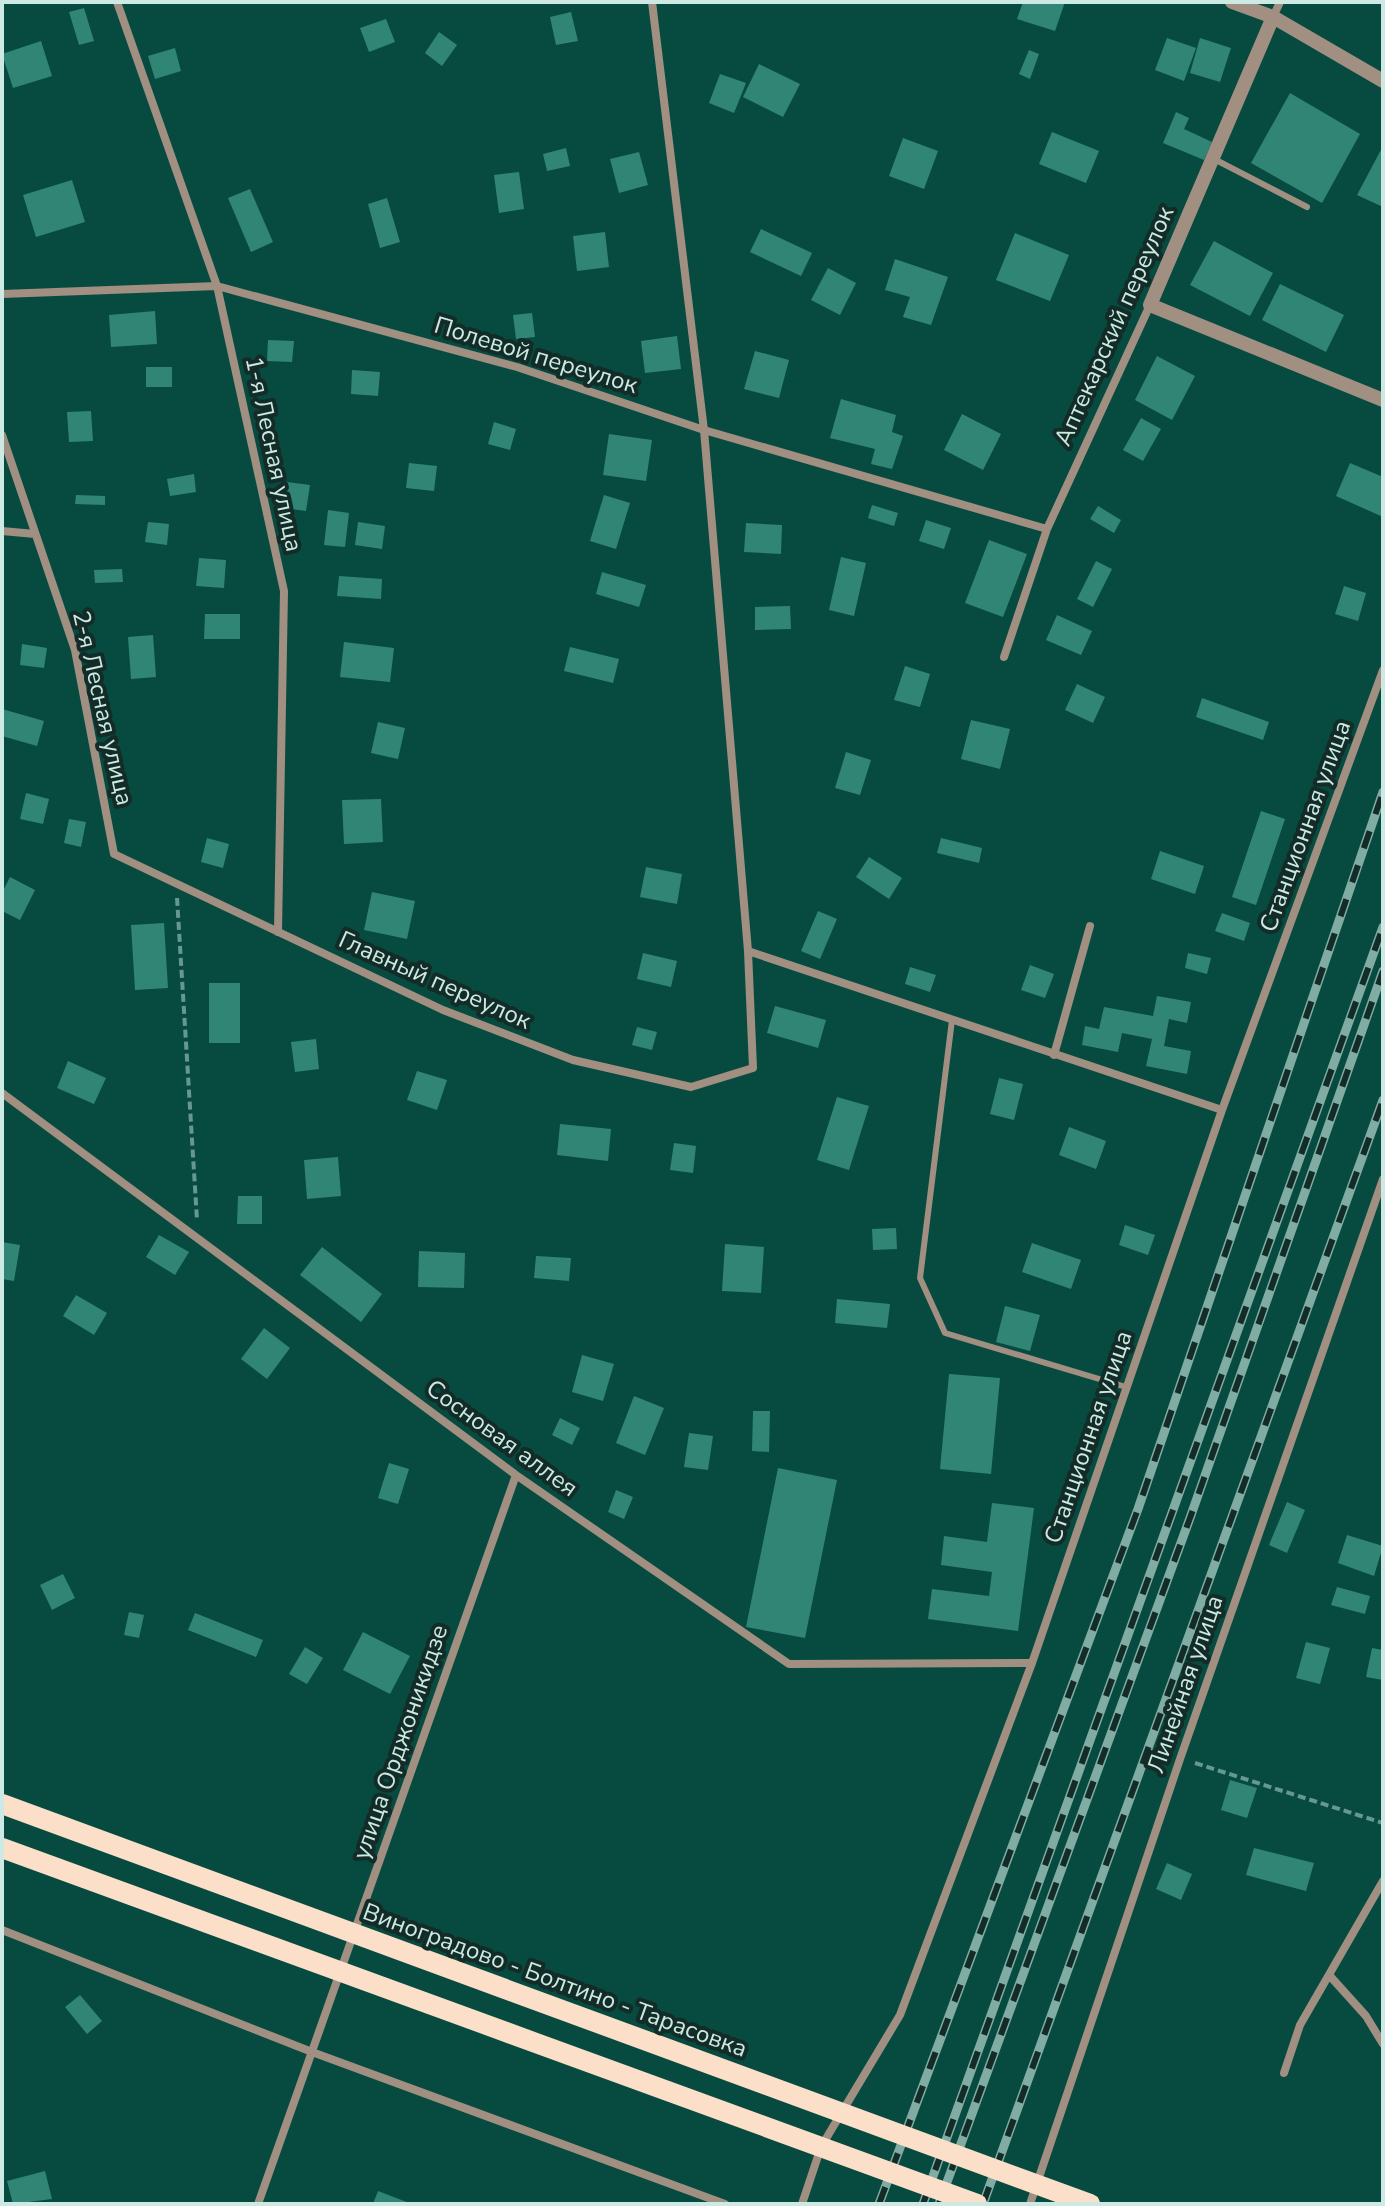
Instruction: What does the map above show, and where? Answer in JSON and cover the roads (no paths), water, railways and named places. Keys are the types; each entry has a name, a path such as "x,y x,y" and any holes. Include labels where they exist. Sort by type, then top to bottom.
{"main road":[{"name":"Виноградово - Болтино - Тарасовка","path":"2,1804 1090,2204"},
{"path":"2,1848 977,2204"}],"street":[{"name":"1-я Лесная улица","path":"117,2 217,286 284,591 278,932"},
{"path":"652,2 704,430 748,951 1222,1110"},
{"path":"1232,2 1273,17 1383,81"},
{"path":"1273,17 1280,2"},
{"name":"Аптекарский переулок","path":"1004,657 1047,529 1150,305 1273,17"},
{"name":"Полевой переулок","path":"2,294 217,286 517,367 704,430 1047,529"},
{"path":"1150,305 1383,400"},
{"name":"2-я Лесная улица","path":"2,435 75,650 114,854"},
{"path":"2,531 35,534"},
{"name":"Станционная улица","path":"802,2204 821,2147 900,2015 1032,1663 1222,1110 1383,670"},
{"name":"Главный переулок","path":"114,854 443,1010 573,1060 691,1087 753,1068 748,951"},
{"path":"1054,1055 1090,926"},
{"name":"Сосновая аллея","path":"2,1093 516,1475 789,1664 1032,1663"},
{"name":"Линейная улица","path":"1030,2204 1180,1759 1383,1179"},
{"name":"улица Орджоникидзе","path":"258,2204 516,1475"},
{"path":"1284,2073 1300,2025 1383,1881"},
{"path":"2,1930 312,2052 725,2204"},
{"path":"1330,1976 1366,2016 1383,2044"}],"lane":[{"path":"1212,159 1307,207"},
{"path":"952,1020 920,1278 945,1333 1126,1387"}],"railway":[{"path":"879,2204 1138,1509 1383,792"},
{"path":"923,2204 1383,927"},
{"path":"939,2204 1190,1518 1383,971"},
{"path":"983,2204 1383,1100"}]}
